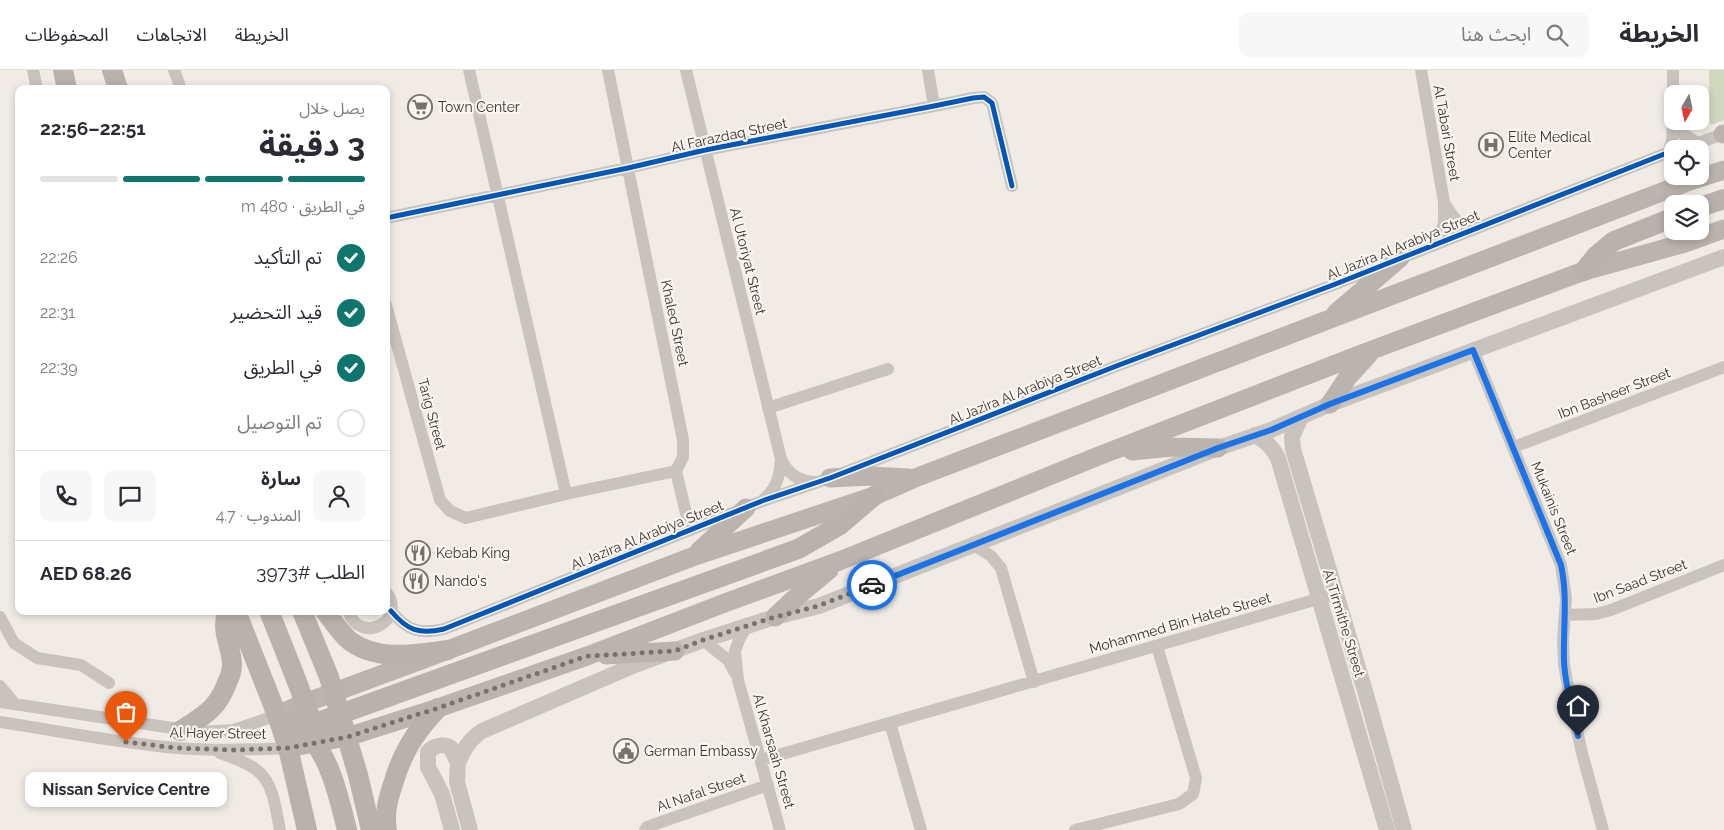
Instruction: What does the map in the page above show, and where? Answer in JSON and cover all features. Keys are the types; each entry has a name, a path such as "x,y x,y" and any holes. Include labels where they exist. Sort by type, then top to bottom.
{"main road":[{"path":"63,70 66,85"},
{"path":"112,70 117,85"},
{"path":"277,715 304,702 448,650 692,557 874,496 915,478 1693,180 1724,170"},
{"path":"1709,204 1724,199"},
{"path":"1584,271 1596,256 1614,241 1664,221"},
{"path":"288,748 297,734 311,732 347,737 438,708 587,656 842,560 1096,457 1372,350 1584,271 1724,229"},
{"path":"1326,321 1400,258"},
{"path":"1330,404 1348,377 1372,350"},
{"path":"1096,457 1130,451 1172,447 1218,448"},
{"path":"822,480 870,476 915,478"},
{"path":"311,732 340,714 798,549 840,525 874,496"},
{"path":"692,557 754,505"},
{"path":"775,617 842,560"},
{"path":"180,731 205,715 218,703 230,676 232,664 224,628 226,615"},
{"path":"238,615 288,748 307,830"},
{"path":"271,615 304,702 311,732 336,785 347,830"},
{"path":"304,615 340,714 371,830"},
{"path":"328,615 351,641 376,653 400,656 448,650"},
{"path":"587,656 675,651"},
{"path":"387,830 388,801 402,756 422,726 438,708"},
{"path":"277,715 291,720 311,732"}],"street":[{"path":"33,70 36,85"},
{"path":"174,70 180,85"},
{"path":"469,70 566,494 676,471 690,530"},
{"name":"Khaled Street","path":"608,70 684,440 683,457 676,471"},
{"name":"Al Utoriyat Street","path":"686,70 781,459 785,468 791,474 806,482 822,480"},
{"path":"928,70 934,106"},
{"name":"Al Tabari Street","path":"1420,70 1444,202 1444,222 1439,242"},
{"path":"1672,85 1673,70"},
{"name":"Al Farazdaq Street","path":"390,217 497,196 705,150 984,97 992,103 1012,186"},
{"path":"1680,130 1693,140"},
{"name":"Al Jazira Al Arabiya Street","path":"1707,140 1724,134"},
{"name":"Al Jazira Al Arabiya Street","path":"391,611 399,621 409,628 420,632 444,629 754,505 1333,285 1664,155"},
{"name":"Al Tabari Street","path":"1444,202 1454,218 1469,230"},
{"path":"470,830 457,782 458,763 464,748 472,738 494,725 635,665 703,640 775,617 818,606 1330,404 1724,257"},
{"name":"Tarig Street","path":"390,319 440,500 450,511 466,518 566,494"},
{"name":"Mukainis Street","path":"1473,350 1561,565 1564,582 1564,664 1582,753 1603,830"},
{"name":"Ibn Basheer Street","path":"1514,447 1724,367"},
{"path":"768,408 888,368"},
{"name":"Al Tirmithe Street","path":"1301,417 1292,437 1293,449 1404,830"},
{"name":"Al Tirmithe Street","path":"1255,435 1266,440 1278,458 1388,830"},
{"name":"Al Utoriyat Street","path":"754,505 775,488 779,479 781,459"},
{"path":"974,545 991,556 1001,568 1034,682"},
{"name":"Ibn Saad Street","path":"1565,615 1596,614 1611,610 1724,564"},
{"name":"Mohammed Bin Hateb Street","path":"761,760 1335,594"},
{"path":"390,600 391,611"},
{"path":"350,615 356,624 368,628 381,625 389,615"},
{"path":"0,617 14,643 37,658 81,665 108,683"},
{"name":"Al Kharsaah Street","path":"746,627 738,640 735,651 738,680 780,830"},
{"name":"Al Kharsaah Street","path":"703,640 728,660 738,680"},
{"path":"1075,830 1105,827 1179,804 1194,794 1196,778 1157,646"},
{"path":"0,686 15,704"},
{"name":"Al Hayer Street","path":"0,702 180,731 199,732 234,730 277,715"},
{"name":"Al Hayer Street","path":"0,722 143,744 213,750 288,748"},
{"path":"890,723 921,830"},
{"path":"452,830 442,794 428,767 427,755 434,747 445,746 452,750 458,763"},
{"path":"213,750 242,762 259,772 266,780 273,798 280,830"},
{"name":"Al Nafal Street","path":"645,830 647,827 768,785"}],"green space":[{"path":"1709,70 1724,70 1724,120 1710,125"}],"cycle path":[{"path":"390,217 628,168 705,150 984,97 992,103 1012,186"},
{"path":"391,611 408,627 420,631 444,629 762,501 830,478 1119,365 1333,285 1664,154"}],"way so far":[{"path":"126,742 178,748 233,750 288,748 347,737 438,708 587,656 675,651 775,617 818,606 872,585"}],"place":[{"name":"Town Center","path":"420,107"},
{"name":"Elite Medical Center","path":"1491,145"},
{"name":"Kebab King","path":"418,553"},
{"name":"Nando's","path":"416,581"},
{"name":"Nissan Service Centre","path":"126,742"},
{"name":"German Embassy","path":"626,751"}],"route":[{"path":"872,585 1218,448 1271,430 1330,404 1473,350 1561,565 1566,598 1563,640 1564,664 1578,736"}]}
